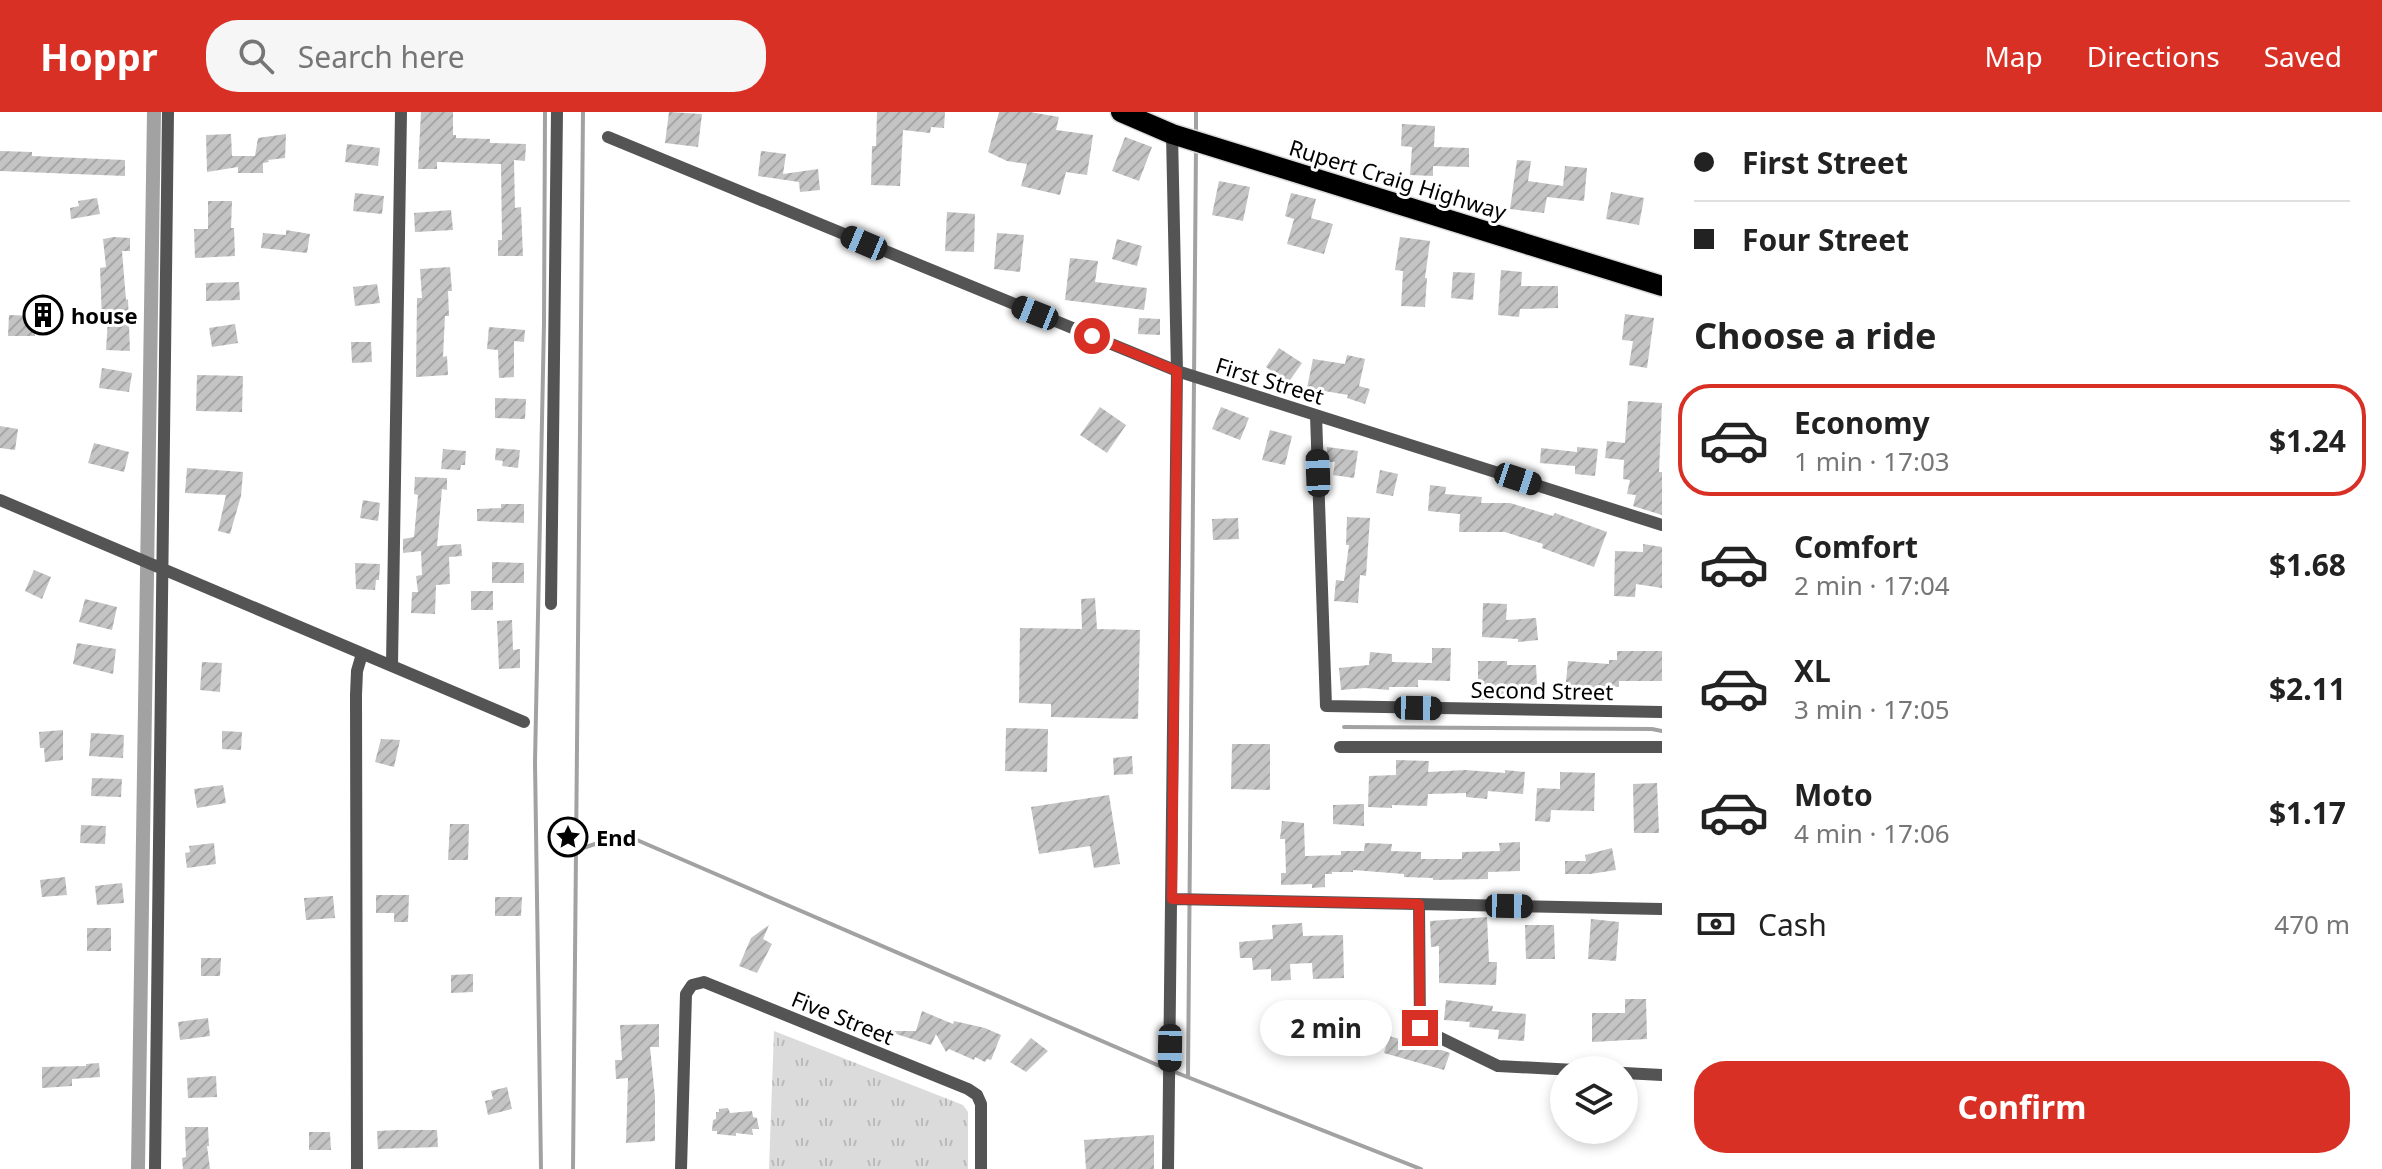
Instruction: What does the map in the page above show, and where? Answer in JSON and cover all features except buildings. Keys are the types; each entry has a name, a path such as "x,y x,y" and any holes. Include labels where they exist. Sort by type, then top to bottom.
{"main road":[{"name":"Rupert Craig Highway","path":"1121,112 1172,134 1662,286"}],"street":[{"path":"155,1169 168,112"},
{"path":"392,665 401,112"},
{"path":"551,604 557,112"},
{"path":"1168,1169 1177,371 1172,134"},
{"name":"First Street","path":"608,137 1177,371 1662,525"},
{"name":"Second Street","path":"1316,415 1326,706 1662,712"},
{"path":"0,500 524,722"},
{"path":"357,1169 356,695 357,671 362,654"},
{"path":"1340,747 1656,748"},
{"path":"1172,899 1660,909"},
{"path":"1419,904 1420,1028 1498,1066 1550,1069"},
{"name":"Five Street","path":"681,1169 686,994 692,985 704,982 977,1095 981,1104 981,1169"},
{"path":"1638,1074 1662,1075"}],"green space":[{"path":"774,1031 963,1105 968,1112 968,1169 769,1169"}],"waterway":[{"path":"138,1169 154,112"},
{"path":"541,1169 535,762 545,112"},
{"path":"573,1169 583,112"},
{"path":"1196,112 1196,134"},
{"path":"1188,1077 1196,147"},
{"path":"1344,727 1662,731"},
{"path":"574,851 619,836 630,837 1162,1067 1421,1169"}],"place":[{"name":"house","path":"43,315"},
{"name":"End","path":"568,837"}],"route":[{"path":"1092,336 1177,371 1172,899 1419,904 1420,1028"}]}
